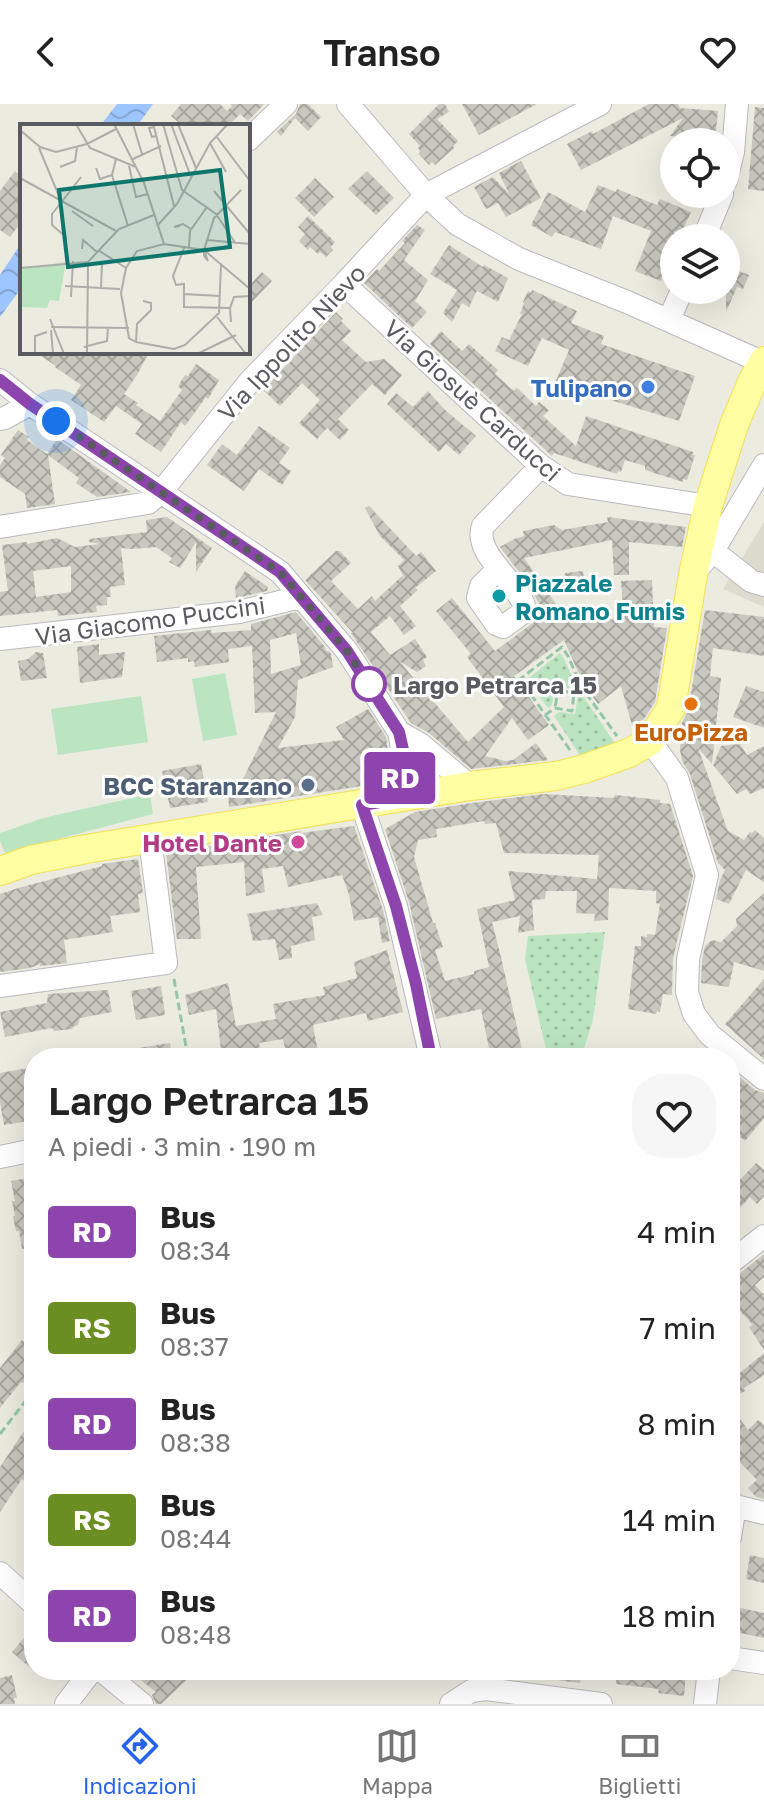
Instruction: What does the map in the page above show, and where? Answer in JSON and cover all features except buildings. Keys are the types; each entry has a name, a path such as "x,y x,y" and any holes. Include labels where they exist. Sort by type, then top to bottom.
{"main road":[{"path":"0,871 31,860 150,839 470,786 556,776 584,769 640,747 671,708 708,506 734,425 764,362"}],"street":[{"path":"250,138 286,104"},
{"path":"348,104 426,195 457,224 519,259 764,362"},
{"name":"Via Ippolito Nievo","path":"161,492 251,380 426,195 600,104"},
{"path":"735,128 737,104"},
{"name":"Via Giosuè Carducci","path":"344,284 541,466 568,484 708,506"},
{"path":"669,320 676,304"},
{"path":"0,380 30,404 280,572 347,651 408,743 424,784 435,793"},
{"path":"0,419 30,404"},
{"path":"693,575 713,551 764,465"},
{"path":"498,569 484,545 483,526 541,466"},
{"path":"0,527 148,503 161,492"},
{"path":"713,551 751,581 764,585"},
{"name":"Via Giacomo Puccini","path":"0,639 239,612 300,597"},
{"path":"408,743 470,786"},
{"path":"392,800 408,743"},
{"path":"640,747 677,778 707,875 688,959 687,992 694,1014 710,1035 726,1048"},
{"path":"362,805 396,906 429,1048"},
{"path":"0,986 166,963 150,839"},
{"path":"740,1059 764,1079"},
{"path":"0,1157 24,1152"},
{"path":"740,1255 764,1236"},
{"path":"740,1505 764,1513"},
{"path":"0,1573 24,1595"},
{"path":"740,1659 764,1663"},
{"path":"66,1704 84,1680"},
{"path":"113,1680 142,1704"},
{"path":"705,1704 708,1680"},
{"path":"451,1704 471,1691 486,1689 528,1699 601,1704"}],"path":[{"path":"584,769 520,679 562,647 582,688 640,747"},
{"path":"555,708 558,690 574,693 582,688"},
{"path":"545,715 555,708 572,711 574,693"},
{"path":"166,963 173,968 186,1048"},
{"path":"0,1434 24,1403"}],"shaded area":[{"path":"764,522 764,607 723,589"}],"green space":[{"path":"560,653 577,687 555,686 552,705 548,708 526,680"},
{"path":"225,673 237,735 203,741 192,679"},
{"path":"581,693 616,745 583,760 554,716 559,712 575,714"},
{"path":"141,696 148,742 58,755 51,709"},
{"path":"150,794 153,814 5,853 0,841 0,833 43,818"},
{"path":"605,932 593,1020 584,1048 546,1048 525,959 528,936"}],"water":[{"path":"117,104 153,104 138,124 102,124"},
{"path":"20,245 20,290 0,317 0,275"}],"bus line":[{"name":"RD","path":"0,380 30,404 280,572 347,651 360,671 399,732 404,754 392,800 362,805 396,906 429,1048"}],"place":[{"name":"Tulipano","path":"648,387"},
{"name":"Piazzale Romano Fumis","path":"499,596"},
{"name":"Largo Petrarca 15","path":"369,684"},
{"name":"EuroPizza","path":"691,704"},
{"name":"BCC Staranzano","path":"308,785"},
{"name":"Hotel Dante","path":"298,842"}],"route":[{"path":"56,421 280,572 347,651 373,691 369,684"}]}
